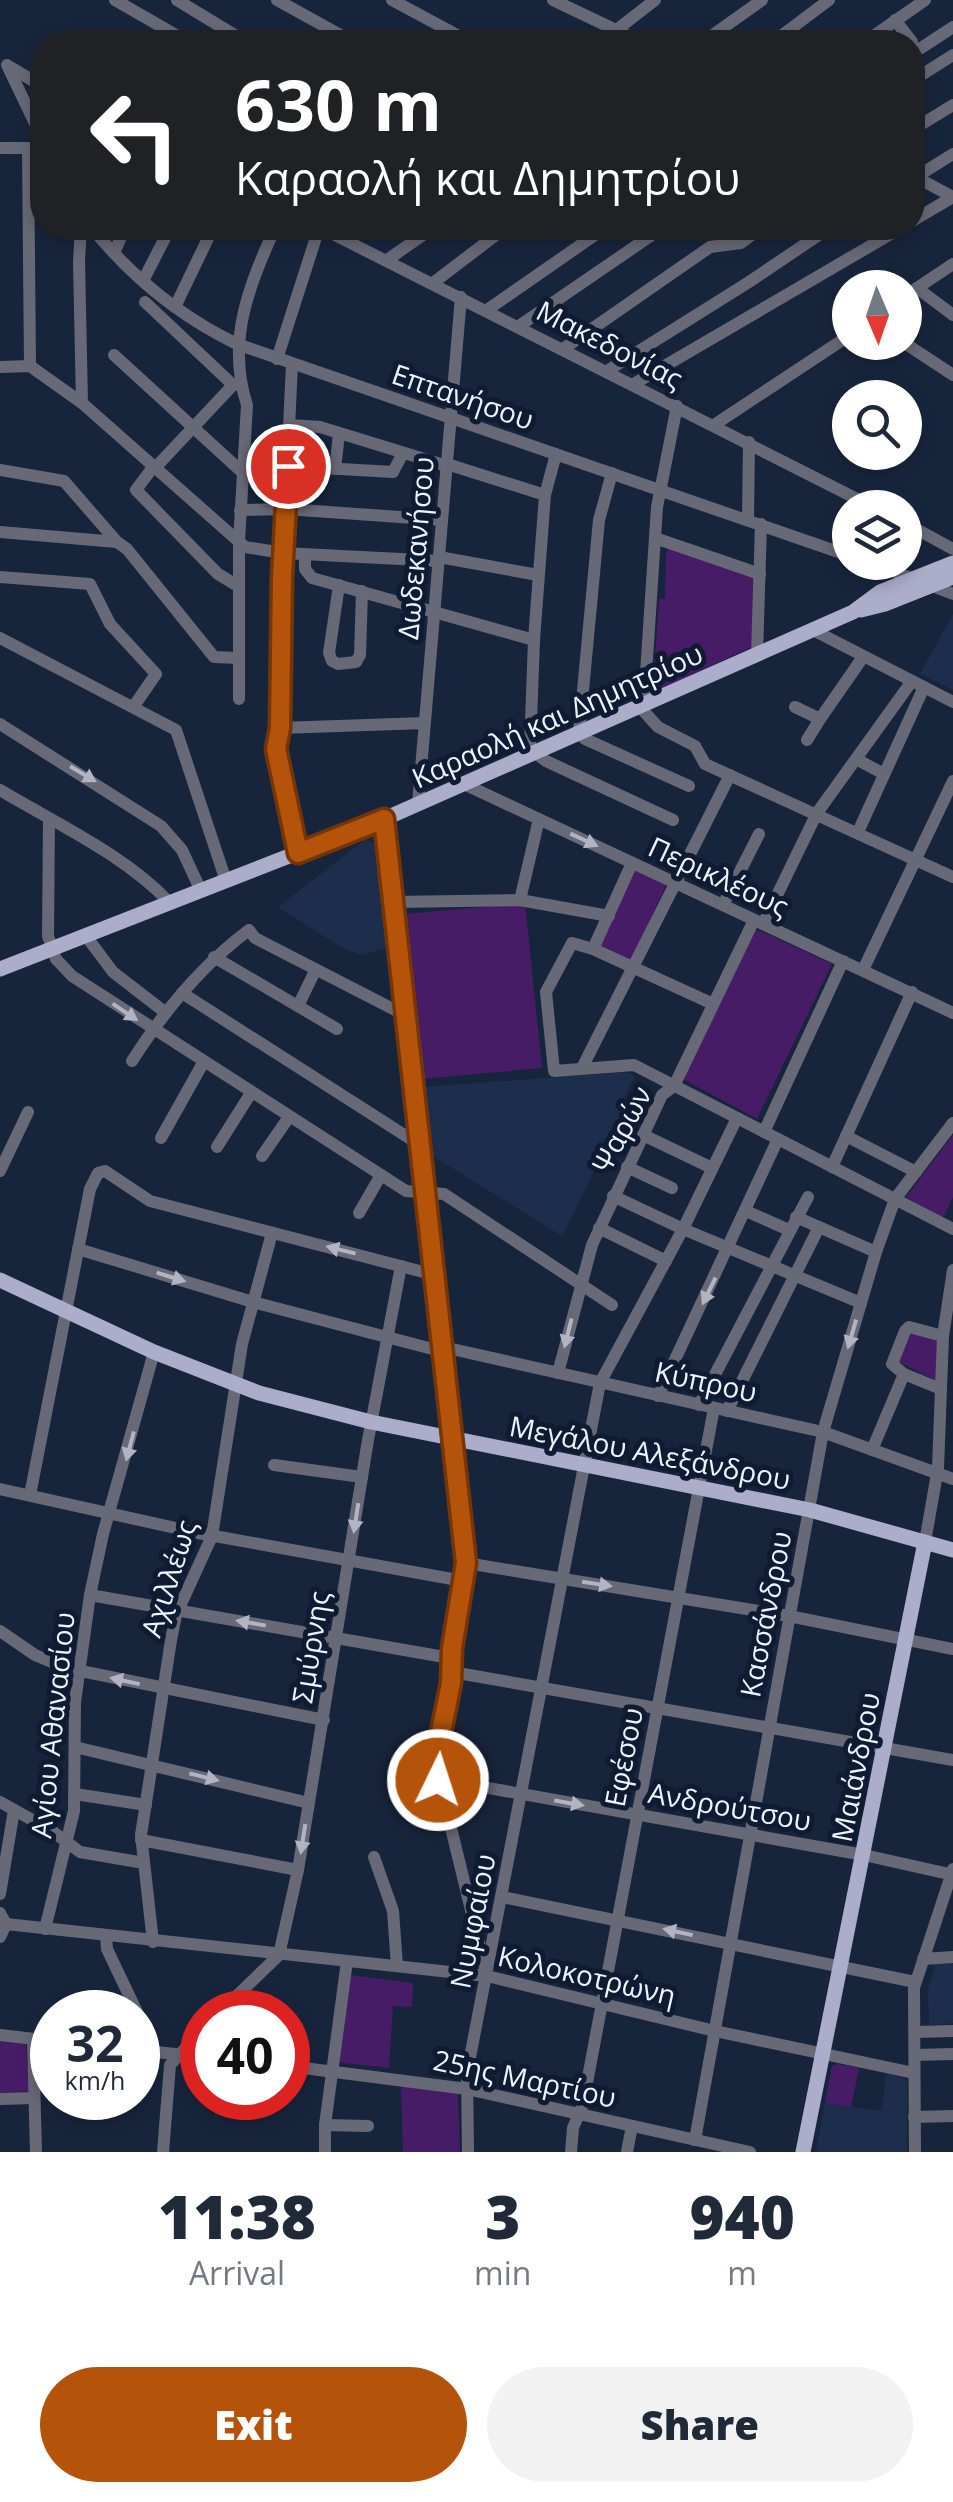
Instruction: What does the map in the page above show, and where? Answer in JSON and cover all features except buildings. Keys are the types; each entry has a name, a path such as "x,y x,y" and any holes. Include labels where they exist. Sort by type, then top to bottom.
{"main road":[{"name":"Καραολή και Δημητρίου","path":"922,575 953,563"},
{"name":"Καραολή και Δημητρίου","path":"0,969 384,819 853,612 885,604 953,576"},
{"name":"Καραολή και Δημητρίου","path":"853,612 880,592 910,580"},
{"name":"Μεγάλου Αλεξάνδρου","path":"2,1287 234,1385 371,1422 810,1510 953,1550"},
{"name":"Μαιάνδρου","path":"803,2152 925,1542"}],"street":[{"path":"115,0 167,30"},
{"path":"177,0 226,30"},
{"path":"277,0 332,30"},
{"path":"392,0 448,30"},
{"path":"553,0 616,30 655,0"},
{"path":"719,30 762,0"},
{"path":"789,30 829,0"},
{"path":"881,30 925,0"},
{"path":"895,20 903,30"},
{"path":"925,40 953,27"},
{"path":"925,73 953,55"},
{"path":"925,60 932,69"},
{"path":"4,70 30,81"},
{"path":"4,70 30,111"},
{"path":"925,122 953,104"},
{"path":"0,148 28,148 30,366"},
{"path":"925,170 953,154"},
{"path":"925,182 953,197"},
{"path":"925,213 953,197"},
{"path":"81,240 82,403"},
{"name":"Επτανήσου","path":"103,240 175,307 237,344 832,550"},
{"path":"114,253 120,240"},
{"path":"143,281 164,240"},
{"path":"175,307 208,240"},
{"path":"238,586 218,574 136,490 236,385 237,344 248,291 271,240"},
{"path":"277,359 316,240"},
{"name":"Μακεδονίας","path":"349,240 840,490"},
{"path":"387,260 416,240"},
{"path":"434,283 490,240"},
{"path":"487,310 588,240"},
{"path":"519,326 644,240"},
{"path":"563,349 710,246 744,240"},
{"path":"607,371 811,240"},
{"path":"632,385 880,240"},
{"path":"922,285 953,264"},
{"name":"Δωδεκανήσου","path":"418,804 461,297"},
{"path":"922,298 953,316"},
{"path":"145,302 236,385 246,405 239,542 239,698"},
{"path":"714,425 832,347"},
{"path":"114,355 242,472"},
{"path":"922,355 953,376"},
{"path":"292,364 280,728 276,749 298,853"},
{"path":"0,367 30,366 82,403 239,542 254,550 439,559 538,575"},
{"path":"677,406 654,538 645,688 645,704 658,728 695,746 705,764 953,877"},
{"path":"740,406 760,574 757,654"},
{"path":"290,425 316,426 545,495"},
{"path":"335,469 339,434"},
{"path":"288,466 394,472 402,453"},
{"path":"556,454 545,495 530,749 673,820"},
{"path":"0,470 64,482 117,542 127,548 214,657 239,658"},
{"path":"612,473 598,520 579,733 585,740 689,786"},
{"path":"240,510 286,509 442,520"},
{"path":"0,532 117,542"},
{"path":"922,532 953,549"},
{"path":"654,538 760,574"},
{"path":"305,554 307,574 534,640"},
{"path":"0,576 90,584 110,624 156,674 134,706"},
{"path":"915,580 953,594"},
{"path":"338,585 330,654 338,664 356,662 360,655 362,591"},
{"path":"813,630 953,702"},
{"path":"0,638 178,732 226,882"},
{"path":"808,740 862,657"},
{"path":"858,832 918,684"},
{"name":"Ψαρών","path":"558,1373 580,1284 599,1228 662,1096 674,1086 712,1004 817,813 918,684"},
{"path":"795,707 820,719"},
{"path":"280,728 425,722"},
{"path":"0,724 161,826 182,850 201,891"},
{"path":"856,759 884,774"},
{"path":"582,1068 730,776"},
{"path":"863,970 953,781"},
{"name":"Περικλέους","path":"464,784 953,1013"},
{"path":"0,790 147,882 170,903"},
{"path":"49,819 48,934 51,950 72,976 406,1191 444,1194 612,1305"},
{"path":"384,819 466,1563 436,1757 438,1780 487,1976"},
{"path":"520,900 539,819"},
{"path":"723,905 759,834"},
{"path":"593,949 632,863"},
{"path":"394,902 520,900 608,916"},
{"path":"132,1061 152,1030 214,957 249,930 256,938 315,971 405,1011"},
{"path":"86,936 96,955 112,972 166,1013"},
{"path":"712,1004 572,943 546,992 554,1071 634,1065 953,1229"},
{"path":"214,957 338,1029"},
{"path":"764,1132 843,961"},
{"path":"298,1006 315,971"},
{"path":"832,1167 912,992"},
{"path":"182,993 420,1145"},
{"path":"161,1138 204,1063"},
{"path":"217,1147 251,1093"},
{"path":"0,1170 28,1112"},
{"path":"262,1156 289,1117"},
{"name":"Νυμφαίου","path":"468,2152 470,2057 600,1384 737,1118"},
{"name":"Κασσάνδρου","path":"694,2140 823,1432 895,1199 953,1123"},
{"path":"643,1135 712,1168"},
{"path":"846,1136 916,1172"},
{"path":"658,1396 778,1139"},
{"path":"627,1167 672,1188"},
{"path":"30,1496 94,1176 105,1171 150,1201 435,1275"},
{"path":"359,1213 381,1175"},
{"path":"614,1196 861,1303"},
{"path":"699,1405 808,1197"},
{"path":"746,1211 819,1227 876,1252"},
{"name":"Εφέσου","path":"571,2152 699,1487 720,1409 796,1276 819,1227"},
{"path":"599,1228 666,1261"},
{"name":"Αχιλλέως","path":"153,1942 142,1840 164,1689 178,1611 212,1536 234,1385 272,1232"},
{"name":"Κύπρου","path":"78,1249 386,1338 823,1432 953,1479"},
{"name":"Σμύρνης","path":"278,1955 298,1870 371,1422 401,1266"},
{"name":"Μαιάνδρου","path":"925,1542 945,1399 943,1336 953,1270"},
{"path":"943,1336 916,1327 905,1331 892,1364 945,1399"},
{"name":"Αγίου Αθανασίου","path":"45,1929 75,1794 78,1671 90,1595 154,1352"},
{"path":"872,1450 904,1374"},
{"path":"274,1466 362,1477"},
{"path":"0,1490 212,1536 463,1581"},
{"path":"466,1563 678,1596 953,1648"},
{"path":"90,1595 338,1638 544,1687 953,1760"},
{"path":"0,1631 42,1658 78,1671 324,1720"},
{"path":"76,1746 309,1803"},
{"name":"Ανδρούτσου","path":"438,1780 952,1873"},
{"path":"75,1794 146,1805"},
{"path":"0,1802 84,1854 144,1863"},
{"name":"Αγίου Αθανασίου","path":"0,1894 14,1810"},
{"path":"142,1840 298,1870"},
{"path":"374,1857 393,1910 397,1966"},
{"path":"915,2152 915,1982 952,1873"},
{"path":"502,1897 915,1982"},
{"name":"Κολοκοτρώνη","path":"2,1925 487,1976 914,2073"},
{"path":"106,1936 127,1990"},
{"path":"242,1990 278,1955"},
{"path":"924,1959 953,1957"},
{"path":"326,2152 325,2125 347,1962"},
{"path":"915,2032 953,2031"},
{"path":"0,2035 30,2039"},
{"path":"160,2052 178,2054"},
{"path":"163,2152 170,2065 178,2054"},
{"path":"915,2055 953,2054"},
{"name":"25ης Μαρτίου","path":"310,2068 467,2089 750,2152"},
{"path":"0,2099 30,2098"},
{"path":"914,2116 953,2116"},
{"path":"35,2120 36,2152"},
{"path":"325,2125 368,2126"},
{"path":"626,2152 632,2126"}],"shaded area":[{"path":"669,548 756,577 754,646 660,689 654,671 659,599 665,598"},
{"path":"953,614 953,690 920,674"},
{"path":"366,839 378,845 386,948 361,955 341,947 278,907"},
{"path":"638,864 669,879 630,961 599,948"},
{"path":"525,903 542,1068 422,1079 405,914"},
{"path":"756,929 832,964 757,1119 683,1079"},
{"path":"623,1072 635,1075 622,1103 626,1106 562,1236 431,1155 424,1087"},
{"path":"953,1135 953,1197 943,1218 906,1197"},
{"path":"914,1328 938,1341 937,1381 897,1361"},
{"path":"953,1961 953,2023 929,2025 928,1989 936,1962"},
{"path":"350,1975 413,1983 412,2007 393,2006 389,2068 335,2062"},
{"path":"0,2041 26,2043 30,2091 0,2093"},
{"path":"832,2066 859,2068 851,2107 825,2103"},
{"path":"886,2073 907,2080 907,2152 816,2152 825,2103 882,2111"},
{"path":"401,2086 458,2094 460,2152 403,2152"}],"route":[{"path":"288,466 280,728 276,749 298,853 384,819 466,1563 450,1658 451,1683 436,1757 438,1780"}]}
